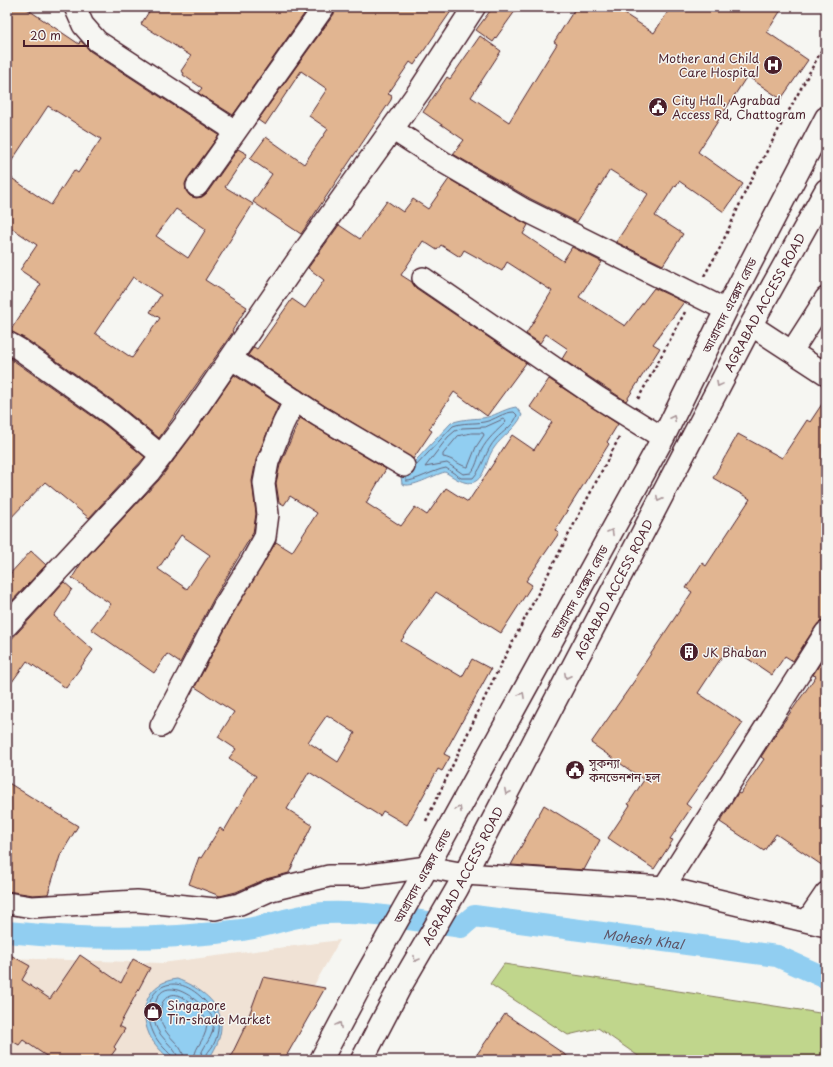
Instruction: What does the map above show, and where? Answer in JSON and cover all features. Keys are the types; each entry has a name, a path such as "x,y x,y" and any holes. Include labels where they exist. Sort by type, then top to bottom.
{"main road":[{"path":"7,624 150,472 232,359 296,263 392,129 474,7"},
{"name":"আগ্রাবাদ এক্সেস রোড","path":"321,1060 364,978 424,874 663,438 726,310 826,118"},
{"name":"AGRABAD ACCESS ROAD","path":"362,1060 400,987 461,881 751,325 826,190"}],"street":[{"path":"74,7 83,25 97,41 235,131"},
{"path":"197,186 324,7"},
{"path":"392,129 443,162 525,210 726,310"},
{"path":"423,278 585,389 663,438"},
{"path":"792,351 826,298"},
{"path":"751,325 826,374"},
{"path":"7,342 112,415 162,456"},
{"path":"232,359 295,400 404,466"},
{"path":"161,726 224,606 265,537 268,514 264,483 268,462 283,424 295,400"},
{"path":"664,887 826,632"},
{"path":"7,903 32,907 137,901 215,909 240,904 271,890 329,876 424,874 461,881 664,887 817,923 826,892"}],"path":[{"path":"423,826 498,670 629,417 720,248 747,188 826,42"}],"shaded area":[{"name":"Singapore Tin-shade Market","path":"340,940 271,1060 7,1060 7,958 162,963"}],"green space":[{"path":"504,964 826,1014 826,1060 644,1060 598,1028 568,1035 490,984"}],"water":[{"path":"516,407 522,415 513,428 494,448 485,468 477,480 468,483 445,472 411,485 402,484 401,476 451,423 495,415 507,409"},
{"path":"177,979 191,985 203,993 212,1001 218,1011 221,1021 220,1033 216,1046 208,1060 171,1060 156,1045 149,1034 145,1015 145,1006 148,998 152,991 159,985 167,981"}],"building":[{"path":"7,7 24,7 79,44 80,41 82,42 90,51 219,135 187,179 185,184 186,191 190,196 196,198 202,197 207,193 238,149 247,154 225,187 253,204 205,280 247,307 232,331 233,332 159,438 119,405 26,339 10,331 41,284 20,270 37,245 7,225 7,175 51,205 74,170 78,173 101,139 48,106 7,168","holes":["176,209 206,229 188,258 156,236","133,277 161,295 150,312 160,318 132,358 95,333"]},
{"path":"152,7 309,7 233,115 198,93 202,88 183,75 184,73 181,71 191,56 141,24"},
{"path":"336,7 454,7 414,65 410,62 388,94 392,96 391,100 301,234 253,202 272,174 250,159 266,137 304,164 328,129 309,116 327,89 301,71 265,125 258,120 334,14"},
{"path":"493,7 518,7 493,42 476,30"},
{"path":"576,7 614,7 654,33 671,7 783,7 767,32 808,60 781,99 747,76 698,152 743,184 724,212 679,181 676,186 675,185 655,216 683,234 663,265 616,242 648,194 610,170 577,222 531,199 453,154 464,140 423,112 447,77 450,79 480,36 501,51 471,97 509,122 557,44 554,42"},
{"path":"449,179 528,225 523,234 563,261 572,247 602,262 579,297 625,326 654,288 684,302 653,344 660,348 626,401 562,359 568,349 546,334 540,343 526,334 552,291 507,262 502,271 464,250 460,257 441,245 437,250 423,241 401,275 412,282 416,288 526,363 487,416 454,392 429,429 432,431 413,459 325,406 248,355 254,347 257,349 292,299 305,308 324,280 308,268 339,225 360,239 387,201 403,212 413,199 428,209"},
{"path":"7,356 105,425 145,457 89,518 45,482 7,522"},
{"path":"234,375 279,404 256,460 252,481 256,514 253,533 213,600 180,663 167,654 154,673 91,629 111,604 72,578 82,562 159,480 197,429","holes":["181,535 210,555 187,589 158,569"]},
{"path":"549,379 618,424 607,442 609,444 555,530 559,533 526,581 532,585 501,633 436,592 401,641 462,677 472,659 491,669 444,754 450,757 442,771 438,769 407,825 383,811 380,816 309,772 287,809 312,825 289,873 266,879 236,892 220,896 189,884 199,857 201,858 220,828 224,831 256,776 229,758 236,749 218,737 234,712 195,687 234,612 276,542 292,552 317,513 290,496 284,505 279,502 276,483 280,465 300,418 386,469 366,503 401,526 415,507 427,515 446,488 468,502 512,435 534,450 552,422 530,407","holes":["327,715 355,733 338,762 308,742"]},
{"path":"826,398 826,620 820,622 816,626 793,661 785,656 772,675 729,646 698,693 743,723 686,804 691,808 670,839 673,840 654,869 608,838 630,805 628,804 644,780 591,743 637,677 636,676 692,592 686,588 702,563 706,566 750,499 713,478 738,434 782,458 807,420 810,422"},
{"path":"31,551 46,565 9,604 7,602 7,577"},
{"path":"64,582 72,589 54,616 93,650 66,688 27,661 7,689 7,644"},
{"path":"826,654 826,868 776,834 764,851 720,822 738,793 740,794 764,759 761,757 816,676 813,675"},
{"path":"7,782 78,826 60,856 48,894 33,895 7,891"},
{"path":"544,805 600,840 584,870 511,865"},
{"path":"7,953 30,966 22,980 50,999 80,955 121,983 133,959 150,968 119,1026 125,1029 114,1047 116,1049 108,1060 52,1060 23,1040 19,1045 7,1038"},
{"path":"263,977 325,988 284,1060 229,1060 244,1029"},
{"path":"505,1014 573,1060 473,1060"}],"waterway":[{"name":"Mohesh Khal","path":"7,932 95,938 184,936 242,930 294,918 325,913 393,917 461,927 474,916 777,956 826,978"}],"place":[{"name":"Mother and Child Care Hospital","path":"773,65"},
{"name":"City Hall, Agrabad Access Rd, Chattogram","path":"658,107"},
{"name":"JK Bhaban","path":"689,652"},
{"name":"সুকন্যা কনভেনশন হল","path":"575,770"},
{"name":"Singapore Tin-shade Market","path":"153,1012"}]}
